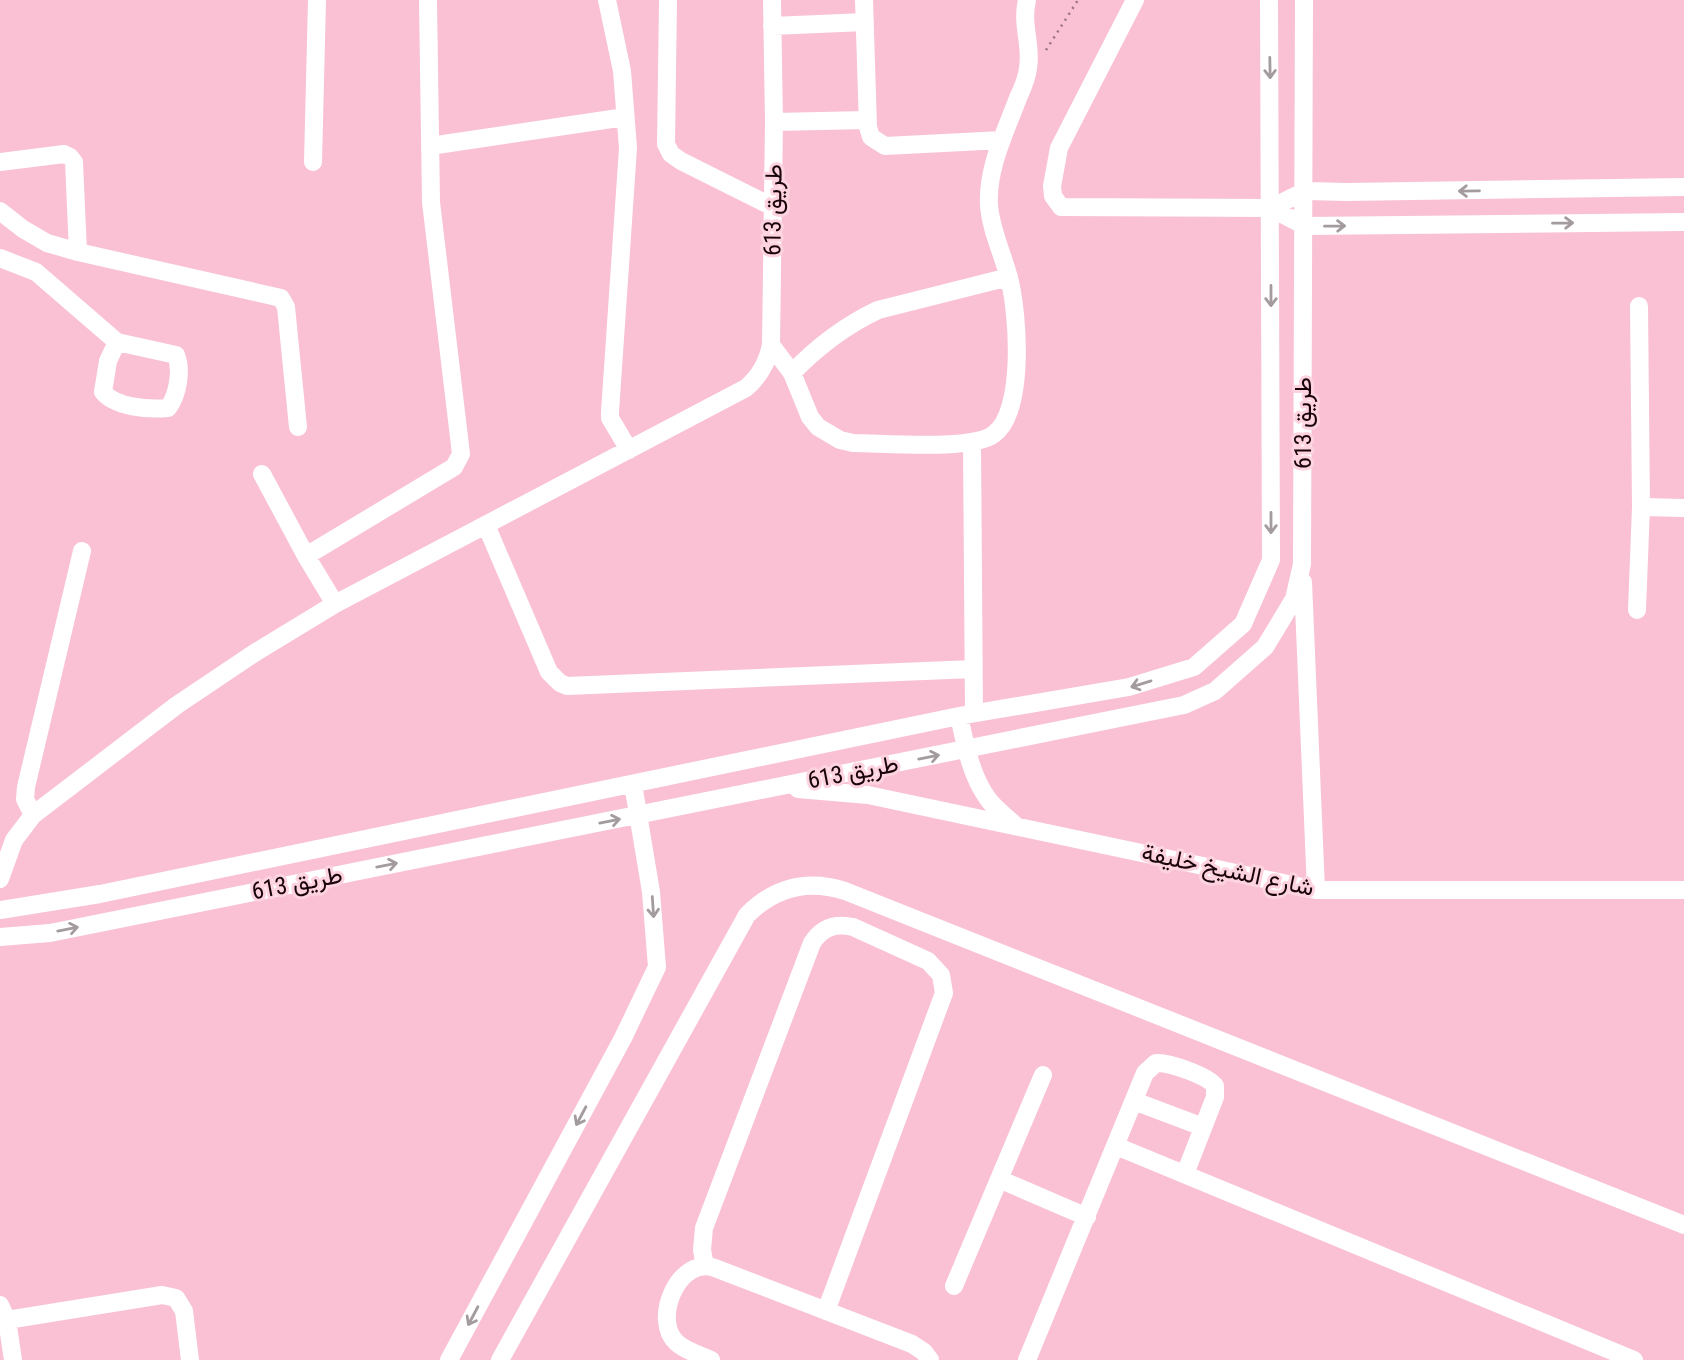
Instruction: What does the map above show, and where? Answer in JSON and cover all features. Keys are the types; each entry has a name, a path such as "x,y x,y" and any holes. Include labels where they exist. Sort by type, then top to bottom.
{"street":[{"path":"313,162 317,0"},
{"path":"306,556 454,467 461,454 431,202 428,0"},
{"path":"607,0 622,71 628,148 610,418 629,450"},
{"path":"668,0 666,144 671,154 681,162 773,207"},
{"name":"طريق 613","path":"0,879 14,840 33,815 177,705 256,652 335,604 746,388 765,367 771,345 774,122 772,0"},
{"path":"864,0 867,120 871,137 885,146 1002,140"},
{"path":"771,345 792,373 810,416 818,427 840,440 853,443 972,443 993,436 1001,428 1011,408 1017,342 1009,277 994,232 989,205 992,173 1026,81 1029,59 1024,25 1027,0"},
{"path":"1135,0 1059,148 1052,178 1053,196 1056,203 1065,208 1271,208 1305,191 1684,187"},
{"name":"طريق 613","path":"0,910 100,894 966,715 1129,687 1194,667 1243,624 1271,560 1269,0"},
{"name":"طريق 613","path":"0,937 50,933 1184,705 1215,691 1265,647 1294,599 1302,564 1304,0"},
{"path":"772,26 865,22"},
{"path":"430,146 625,117"},
{"path":"774,122 867,120"},
{"path":"0,162 64,154 70,157 74,162 78,252"},
{"path":"1271,208 1305,226 1684,222"},
{"path":"0,211 47,243 281,298 286,307 298,427"},
{"path":"0,258 36,272 117,342 176,355 179,364 174,400 168,408 153,409 109,399 103,392 108,361 117,342"},
{"path":"792,373 824,342 878,310 1009,277"},
{"path":"1637,610 1641,507 1639,306"},
{"path":"972,443 973,669 966,715 966,749 978,781 990,802 1016,826"},
{"path":"262,474 335,604"},
{"path":"1641,507 1684,508"},
{"path":"486,525 549,672 567,686 973,669"},
{"path":"33,815 25,799 26,787 82,551"},
{"path":"1302,564 1316,890"},
{"path":"449,1360 623,1038 657,967 652,892 633,784"},
{"name":"شارع الشيخ خليفة","path":"777,787 868,795 1316,890 1684,890"},
{"path":"500,1360 747,915 767,897 806,885 833,887 845,891 1684,1226"},
{"path":"705,1266 702,1250 704,1228 812,943 828,928 844,925 853,927 928,961 941,975 944,993 826,1311"},
{"path":"1027,1360 1148,1068 1156,1063 1209,1079 1215,1086 1216,1091 1185,1174"},
{"path":"954,1286 1043,1075"},
{"path":"1134,1101 1203,1127"},
{"path":"1116,1146 1601,1353 1634,1360"},
{"path":"999,1180 1087,1217"},
{"path":"711,1360 687,1355 670,1334 666,1316 684,1275 694,1268 705,1266 912,1344 930,1360"},
{"path":"13,1360 3,1312 162,1295 176,1298 184,1311 190,1360"}],"path":[{"path":"1029,59 1040,58 1078,0"}]}
